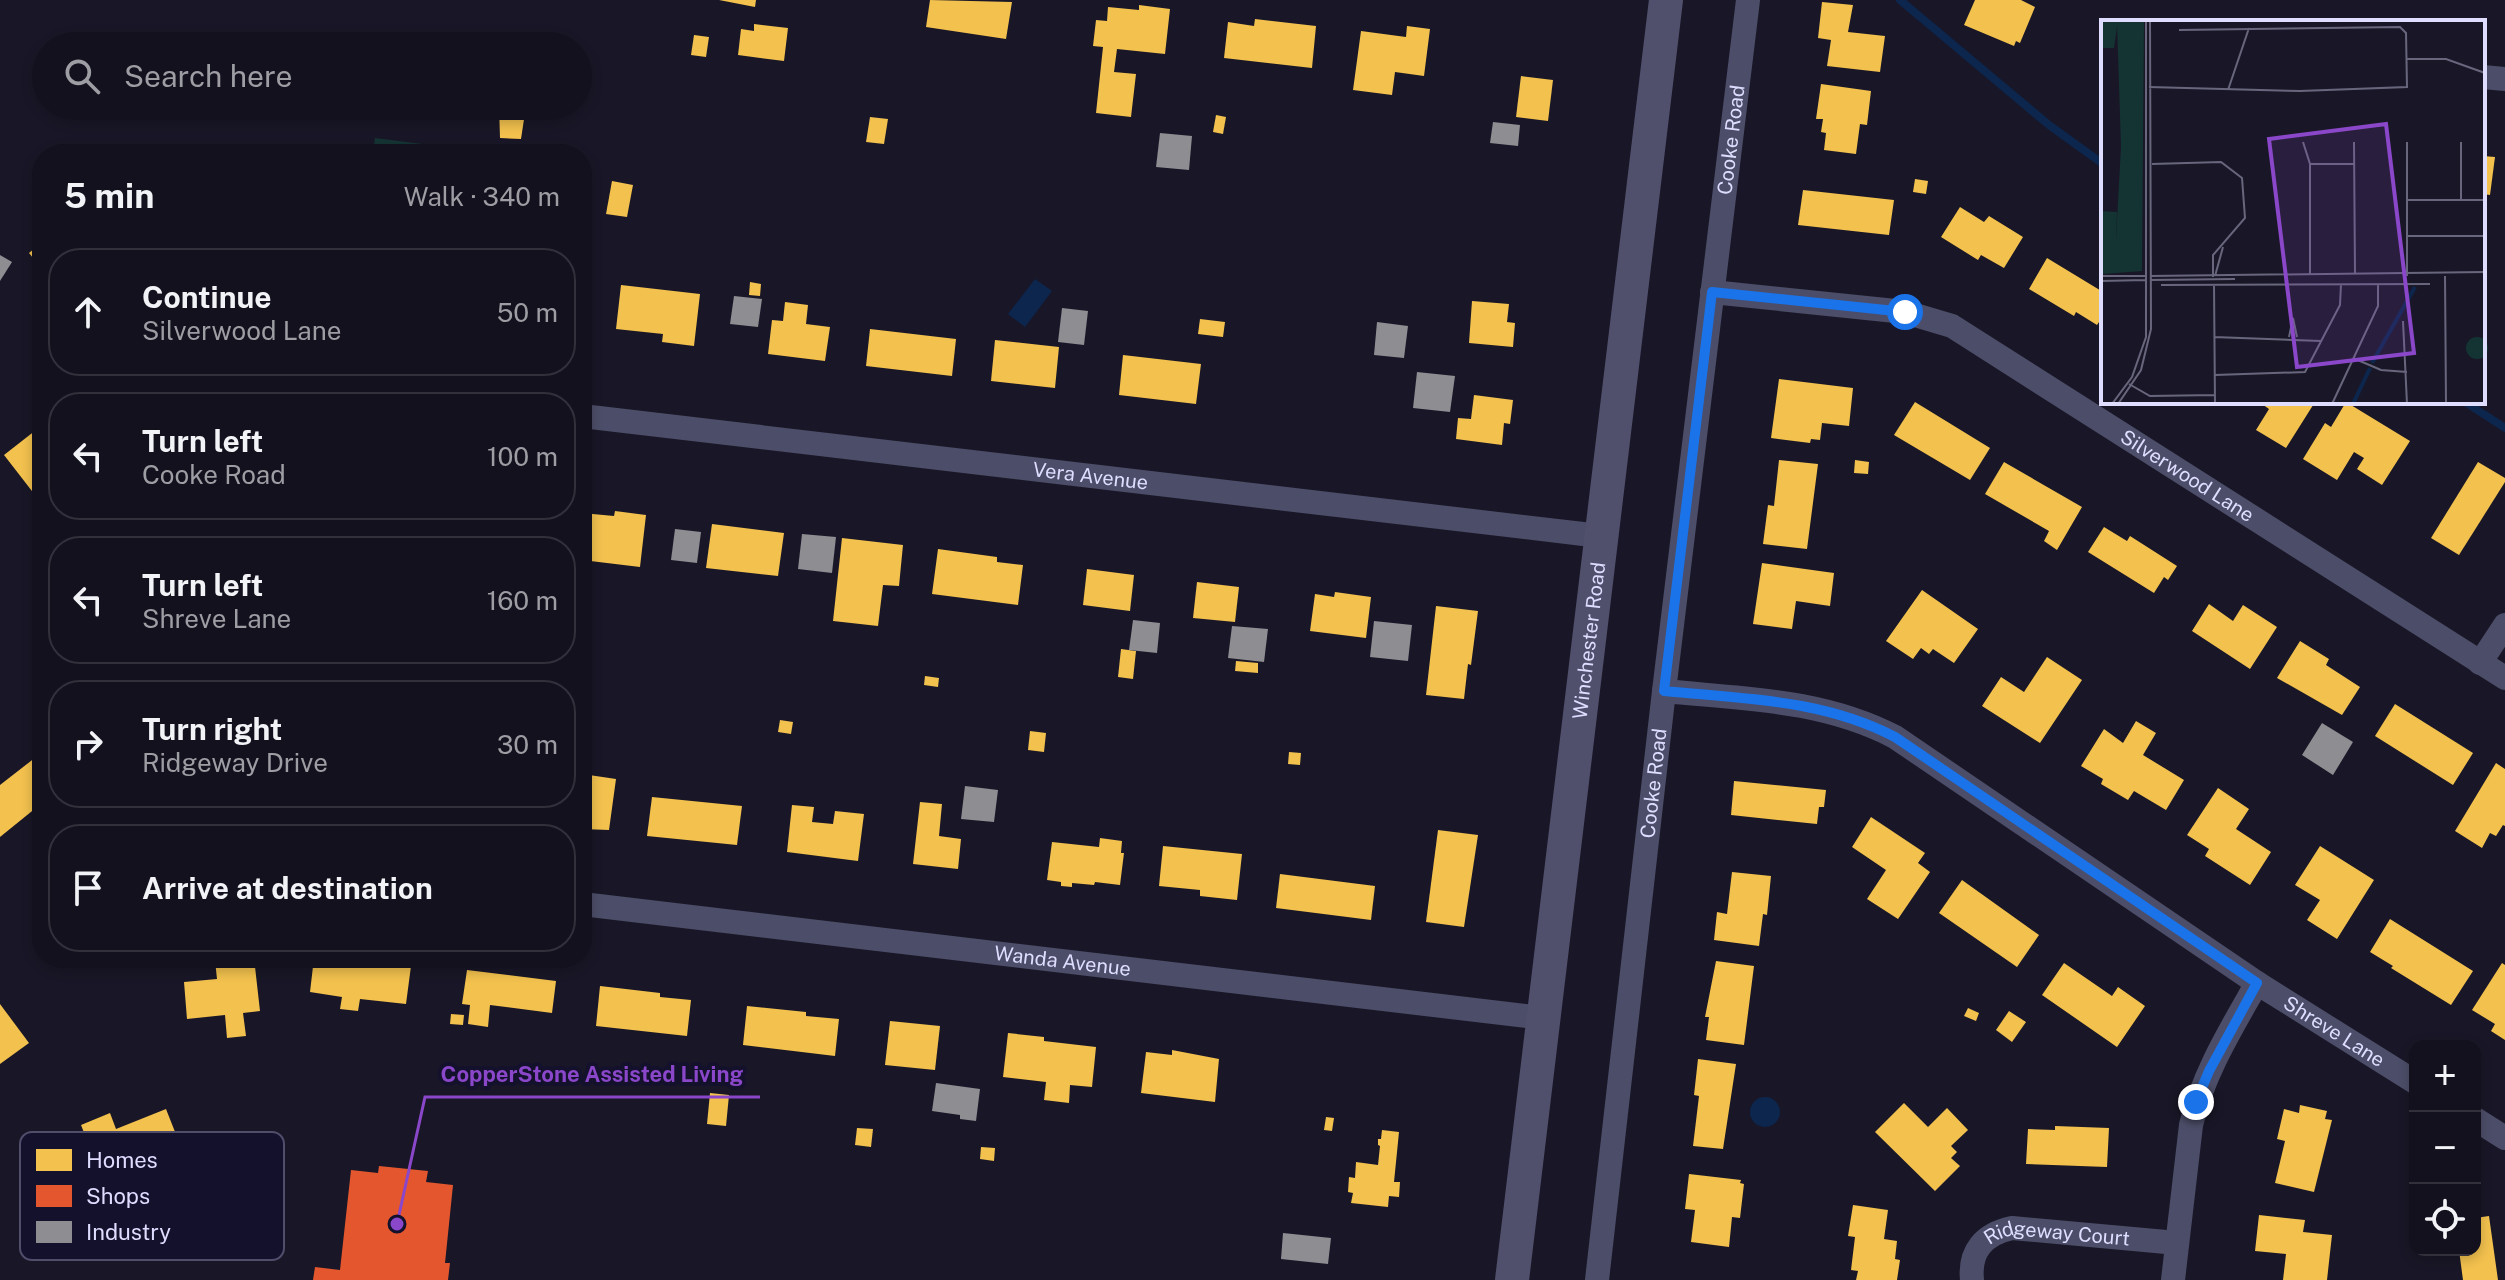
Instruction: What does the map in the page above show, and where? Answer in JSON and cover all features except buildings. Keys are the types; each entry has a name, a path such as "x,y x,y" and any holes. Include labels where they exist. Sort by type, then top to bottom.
{"main road":[{"name":"Winchester Road","path":"1512,1280 1666,0"}],"street":[{"name":"Cooke Road","path":"1597,1280 1664,691 1748,0"},
{"path":"2485,77 2505,79"},
{"name":"Silverwood Lane","path":"1712,292 1905,312 1952,326 2505,678"},
{"name":"Vera Avenue","path":"592,417 1600,536"},
{"path":"2480,663 2505,625"},
{"name":"Shreve Lane","path":"1664,691 1800,705 1849,716 1895,737 2257,983 2409,1078"},
{"name":"Wanda Avenue","path":"592,905 1543,1018"},
{"path":"2173,1280 2196,1102 2209,1071 2257,983"},
{"path":"2481,1123 2505,1138"},
{"name":"Ridgeway Court","path":"1972,1280 1972,1257 1980,1243 1995,1232 2012,1228 2177,1243"}],"green space":[{"path":"375,138 422,144 374,144"}],"water":[{"path":"1035,279 1052,291 1025,327 1008,314"},
{"path":"1765,1097 1776,1101 1780,1112 1776,1123 1765,1127 1754,1123 1750,1112 1754,1101"}],"waterway":[{"path":"1900,0 2049,125 2101,163"},
{"path":"2468,404 2505,428"}],"place":[{"name":"CopperStone Assisted Living","path":"397,1224"}],"route":[{"path":"1905,312 1712,292 1664,691 1825,709 1873,726 1895,737 2257,983 2209,1071 2196,1102"}]}
